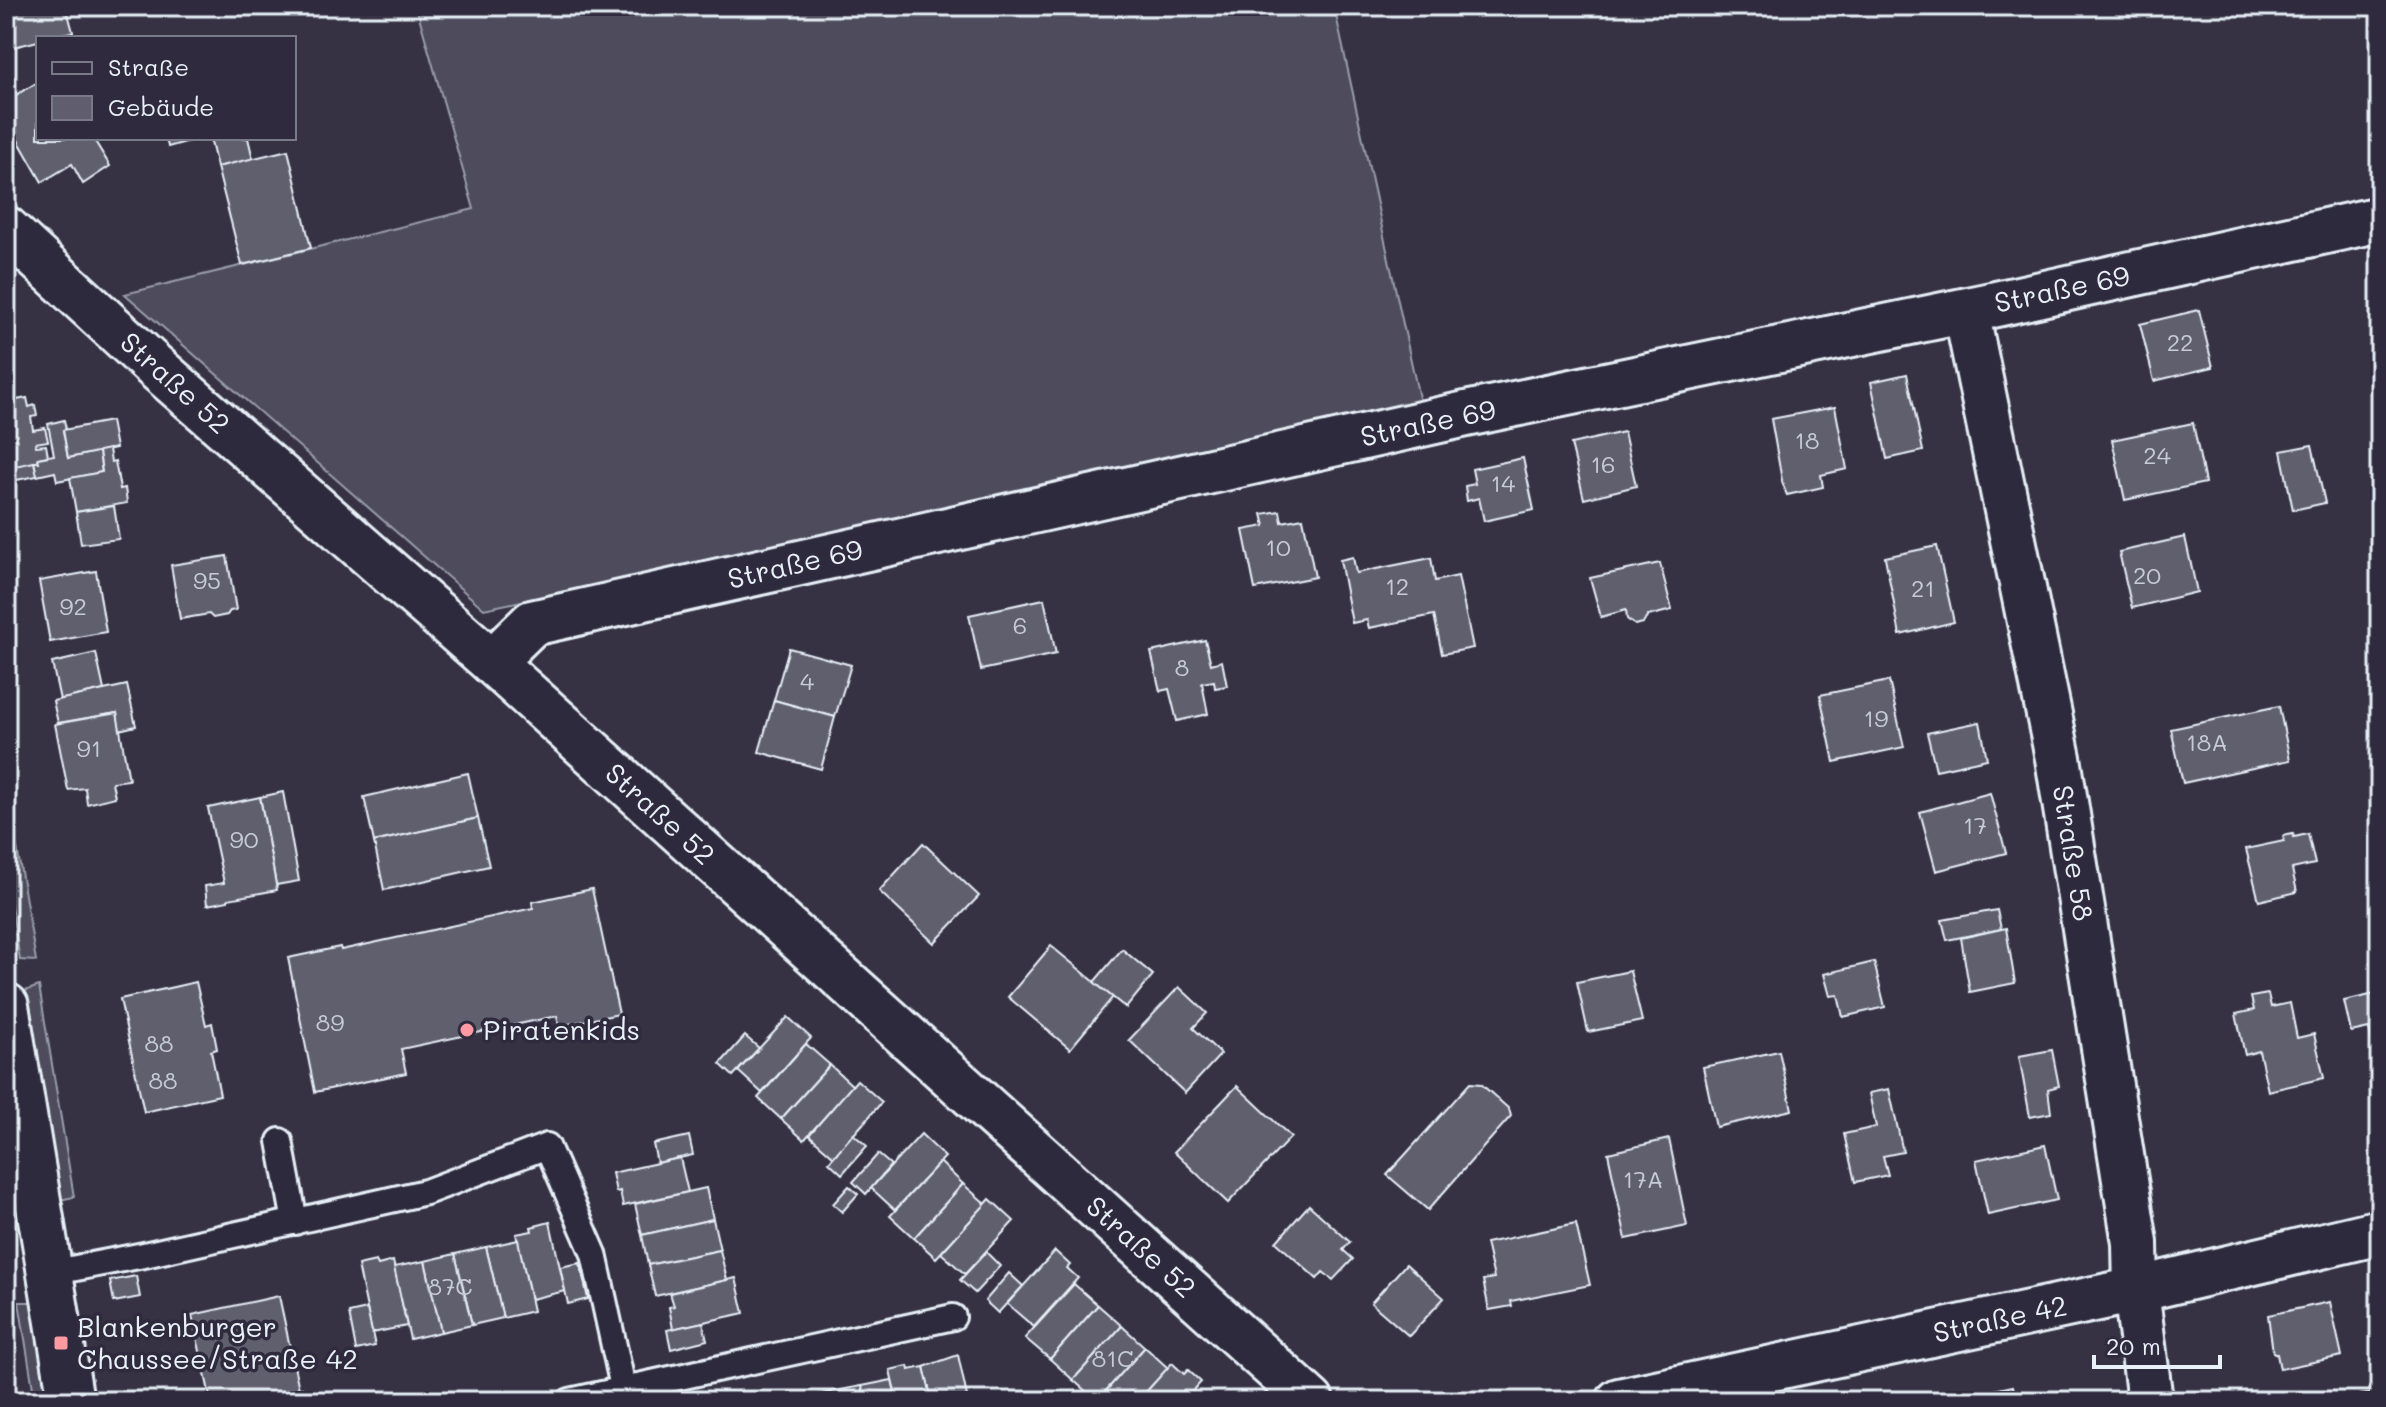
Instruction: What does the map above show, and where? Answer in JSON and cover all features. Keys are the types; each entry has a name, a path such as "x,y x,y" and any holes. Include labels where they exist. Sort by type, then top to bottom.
{"street":[{"name":"Straße 69","path":"492,662 532,623 1466,414 1966,311 2380,219"},
{"name":"Straße 52","path":"6,229 163,373 492,662 1311,1401"},
{"name":"Straße 58","path":"1966,311 2058,758 2135,1243 2136,1290 2150,1401"},
{"path":"6,1006 71,1401"},
{"name":"Straße 42","path":"1619,1401 2136,1290 2380,1232"}],"lane":[{"path":"280,1141 295,1222"},
{"path":"50,1273 426,1192 547,1146 594,1254 625,1395"},
{"path":"570,1401 625,1395 953,1317"}],"shaded area":[{"path":"416,6 1334,6 1421,407 484,609 125,294 474,209"},
{"path":"6,782 36,961 20,960 6,877"},
{"path":"39,986 74,1197 59,1200 25,991"},
{"path":"19,1302 34,1302 50,1401 35,1401"}],"building":[{"path":"6,6 66,6 73,32 36,36 36,42 6,49"},
{"path":"36,83 36,140 94,140 110,166 83,184 72,164 42,182 6,119 6,101"},
{"path":"166,140 193,140 168,147"},
{"path":"210,140 248,140 253,159 217,167"},
{"path":"288,150 311,248 242,265 217,167"},
{"path":"2199,310 2213,367 2154,381 2140,324"},
{"path":"1907,374 1923,451 1887,459 1871,382"},
{"path":"27,398 29,407 35,405 37,416 31,417 33,430 45,428 48,441 35,443 36,446 46,445 48,456 38,458 39,462 6,468 6,402"},
{"path":"1835,407 1847,469 1821,475 1823,487 1787,495 1771,419"},
{"path":"64,420 68,458 99,451 102,472 57,481 55,472 37,476 34,462 39,462 38,458 54,455 48,424"},
{"path":"111,421 116,448 68,458 63,430"},
{"path":"2193,423 2205,483 2125,500 2112,440"},
{"path":"1624,432 1636,486 1584,499 1571,444"},
{"path":"2312,445 2325,503 2293,510 2281,451"},
{"path":"109,449 111,462 115,461 120,489 125,488 127,503 76,512 70,478 102,472 99,451"},
{"path":"1523,458 1534,510 1484,521 1479,498 1467,501 1465,486 1475,484 1472,469"},
{"path":"34,462 37,476 6,482 6,468"},
{"path":"114,506 119,539 81,544 76,512"},
{"path":"1280,511 1282,522 1303,518 1315,577 1255,589 1243,530 1265,526 1262,514"},
{"path":"2185,537 2197,592 2132,608 2119,552"},
{"path":"1937,546 1954,622 1900,635 1885,557"},
{"path":"227,556 236,610 213,618 209,614 180,619 171,565"},
{"path":"1353,557 1356,573 1431,558 1435,581 1458,576 1473,648 1442,654 1434,615 1369,628 1367,620 1352,623 1340,560"},
{"path":"1660,563 1672,610 1648,616 1643,623 1635,625 1627,619 1626,610 1601,617 1590,578"},
{"path":"96,571 106,632 50,642 39,581"},
{"path":"1044,599 1056,654 981,670 969,615"},
{"path":"1205,640 1211,664 1222,661 1227,686 1215,688 1214,681 1202,683 1208,714 1177,721 1169,689 1160,691 1151,652"},
{"path":"789,648 851,665 835,717 774,700"},
{"path":"96,653 104,690 60,700 52,663"},
{"path":"1889,681 1904,747 1834,762 1820,695"},
{"path":"127,685 136,726 119,730 117,713 58,723 53,701"},
{"path":"774,700 835,717 821,769 759,752"},
{"path":"2279,706 2290,760 2183,783 2171,729"},
{"path":"117,713 129,780 112,782 115,797 87,804 85,788 68,790 55,724"},
{"path":"1980,722 1987,759 1936,770 1927,733"},
{"path":"468,773 478,818 374,842 364,797"},
{"path":"283,792 299,881 276,885 260,797"},
{"path":"1990,793 2006,853 1936,871 1920,812"},
{"path":"260,797 277,890 207,905 205,886 224,883 208,808"},
{"path":"478,818 489,866 384,890 374,842"},
{"path":"2293,834 2294,837 2308,834 2315,864 2292,869 2297,892 2259,901 2246,849 2284,841 2283,836"},
{"path":"923,843 979,896 934,943 879,891"},
{"path":"592,889 619,1014 559,1026 557,1016 401,1049 406,1073 315,1092 288,958 340,947 341,950 533,908 532,902"},
{"path":"1997,910 2001,929 1947,940 1942,920"},
{"path":"2006,928 2015,983 1970,992 1961,938"},
{"path":"1051,946 1113,997 1070,1049 1008,997"},
{"path":"1122,949 1153,975 1126,1008 1094,982"},
{"path":"1874,962 1885,1007 1843,1017 1838,995 1830,996 1824,974"},
{"path":"1630,971 1642,1021 1588,1032 1577,982"},
{"path":"196,982 206,1025 212,1023 217,1049 211,1051 220,1095 144,1112 120,999"},
{"path":"1179,987 1207,1013 1193,1028 1221,1054 1185,1093 1129,1040"},
{"path":"2379,993 2380,1060 2376,1060 2369,1028 2351,1032 2344,1001"},
{"path":"2268,994 2271,1007 2290,1003 2297,1038 2314,1034 2324,1078 2268,1091 2259,1051 2245,1055 2236,1014 2254,1010 2251,997"},
{"path":"788,1017 811,1038 762,1093 738,1071"},
{"path":"745,1036 759,1048 733,1076 720,1064"},
{"path":"806,1044 830,1065 781,1119 758,1098"},
{"path":"2052,1050 2059,1086 2048,1089 2051,1113 2030,1117 2019,1056"},
{"path":"1779,1051 1792,1110 1716,1127 1703,1067"},
{"path":"830,1065 853,1086 804,1140 781,1119"},
{"path":"857,1080 882,1102 834,1157 809,1135"},
{"path":"1470,1083 1481,1084 1509,1109 1511,1116 1428,1210 1387,1175"},
{"path":"1237,1086 1291,1137 1228,1203 1174,1152"},
{"path":"1889,1089 1903,1152 1883,1156 1888,1175 1855,1182 1844,1134 1876,1127 1869,1093"},
{"path":"853,1134 867,1146 842,1174 829,1162"},
{"path":"921,1134 945,1157 895,1210 871,1188"},
{"path":"689,1136 693,1155 657,1163 653,1144"},
{"path":"1669,1139 1687,1226 1626,1239 1608,1153"},
{"path":"2045,1145 2057,1200 1988,1215 1976,1160"},
{"path":"878,1154 891,1165 866,1194 853,1182"},
{"path":"680,1158 688,1192 623,1206 612,1173"},
{"path":"940,1162 963,1184 914,1238 890,1216"},
{"path":"963,1184 986,1204 936,1258 914,1238"},
{"path":"849,1186 858,1194 842,1212 833,1204"},
{"path":"706,1188 713,1219 642,1235 635,1204"},
{"path":"990,1199 1014,1221 965,1274 941,1253"},
{"path":"1309,1205 1350,1242 1343,1250 1353,1259 1333,1280 1323,1272 1317,1279 1276,1242"},
{"path":"713,1219 720,1250 648,1265 642,1235"},
{"path":"550,1222 565,1291 531,1299 516,1234 532,1231 531,1227"},
{"path":"1576,1224 1590,1285 1511,1301 1512,1306 1489,1310 1483,1280 1494,1278 1486,1243"},
{"path":"518,1240 533,1311 503,1318 486,1247"},
{"path":"486,1247 503,1318 472,1325 455,1254"},
{"path":"720,1250 727,1280 655,1296 648,1265"},
{"path":"1055,1251 1078,1278 1034,1327 1007,1304"},
{"path":"986,1252 1000,1266 975,1293 960,1280"},
{"path":"455,1254 472,1325 441,1332 425,1261"},
{"path":"376,1261 378,1265 393,1261 407,1326 372,1333 358,1265"},
{"path":"425,1261 441,1332 410,1339 394,1267"},
{"path":"580,1263 588,1299 568,1304 560,1267"},
{"path":"1406,1264 1444,1298 1409,1336 1371,1303"},
{"path":"1009,1273 1023,1286 998,1313 985,1301"},
{"path":"136,1276 140,1297 114,1302 110,1281"},
{"path":"736,1278 744,1313 673,1329 669,1307 674,1306 670,1293"},
{"path":"1074,1284 1098,1305 1050,1359 1025,1338"},
{"path":"279,1296 299,1389 302,1388 305,1401 211,1401 192,1315"},
{"path":"2330,1302 2342,1356 2280,1369 2277,1354 2273,1352 2268,1315"},
{"path":"1098,1305 1122,1326 1073,1380 1050,1359"},
{"path":"367,1309 375,1346 356,1350 349,1313"},
{"path":"703,1322 707,1340 671,1349 667,1330"},
{"path":"1122,1326 1145,1347 1097,1401 1073,1380"},
{"path":"1145,1347 1168,1368 1138,1401 1097,1401"},
{"path":"958,1355 968,1401 932,1401 924,1367"},
{"path":"1172,1363 1184,1374 1188,1370 1201,1382 1184,1401 1138,1401"},
{"path":"908,1366 909,1370 924,1367 932,1401 897,1401 890,1370"},
{"path":"892,1380 897,1401 865,1401 862,1386"},
{"path":"862,1386 865,1401 832,1401 830,1392"},
{"path":"2013,1386 2016,1401 1952,1399"},
{"path":"830,1392 832,1401 800,1401 800,1399"},
{"path":"2380,1392 2380,1401 2362,1401 2360,1395"}],"place":[{"name":"Piratenkids","path":"467,1030"},
{"name":"Blankenburger Chaussee/Straße 42","path":"61,1343"}]}
